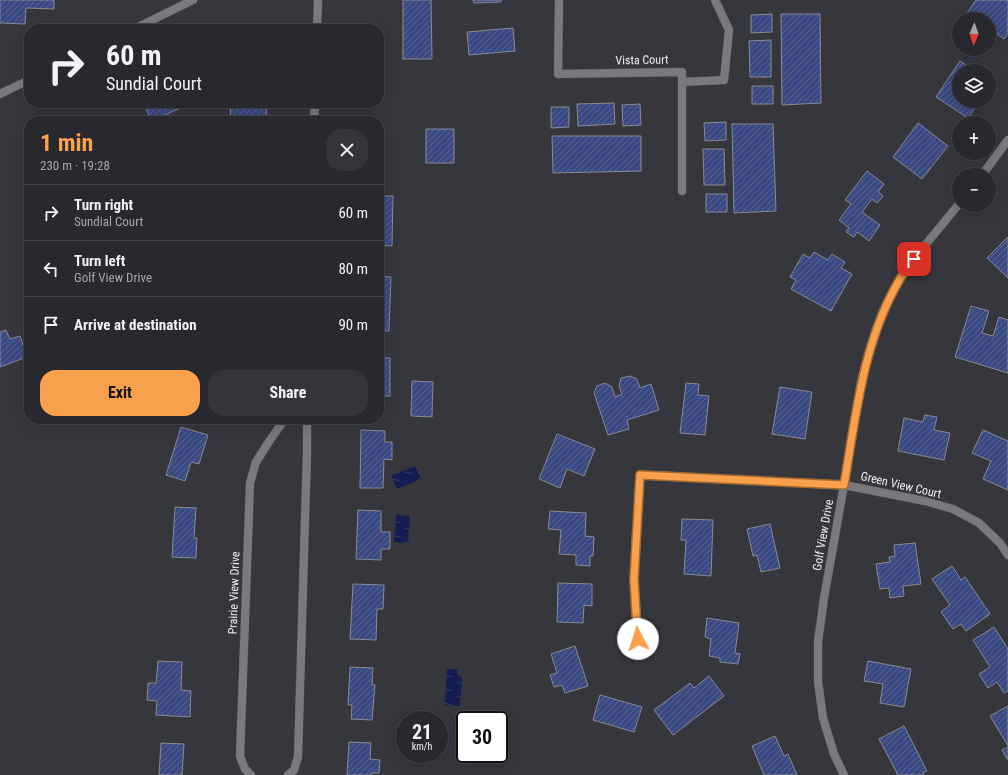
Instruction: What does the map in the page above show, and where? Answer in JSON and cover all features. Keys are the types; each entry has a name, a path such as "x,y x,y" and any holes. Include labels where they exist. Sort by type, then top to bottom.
{"street":[{"path":"144,24 193,0"},
{"path":"317,24 318,0"},
{"name":"Vista Court","path":"559,0 558,74 682,72 682,82"},
{"path":"682,191 682,82 724,80 729,30 715,0"},
{"path":"0,94 24,82"},
{"path":"987,168 1008,140"},
{"name":"Golf View Drive","path":"844,775 834,754 823,718 818,681 818,642 824,598 862,377 871,344 883,311 900,278 952,212"},
{"name":"Prairie View Drive","path":"251,775 245,769 240,756 250,483 256,462 281,424"},
{"path":"288,775 294,770 298,757 308,452 307,424"},
{"name":"Green View Court","path":"638,639 634,579 640,475 844,485 925,501 952,510 979,523 1000,543 1008,554"}],"water":[{"path":"415,466 421,479 397,489 391,476"},
{"path":"396,515 410,516 408,543 394,542"},
{"path":"447,669 457,670 457,674 462,678 460,706 445,705"}],"building":[{"path":"0,0 54,0 54,9 26,8 25,24 0,23"},
{"path":"403,0 431,0 432,59 403,59"},
{"path":"473,0 501,0 501,2 474,3"},
{"path":"976,0 1008,0 1008,34 1004,39 996,33 996,12 968,12"},
{"path":"772,14 772,32 751,33 751,15"},
{"path":"781,14 820,14 821,103 782,105"},
{"path":"513,28 515,51 469,55 467,32"},
{"path":"771,40 771,77 750,77 749,41"},
{"path":"952,73 952,108 936,97"},
{"path":"752,86 773,86 773,104 752,104"},
{"path":"614,103 615,124 578,126 577,104"},
{"path":"640,104 641,125 623,126 622,105"},
{"path":"551,107 569,107 569,127 551,128"},
{"path":"146,108 181,108 162,116 149,116"},
{"path":"230,108 266,108 267,116 231,116"},
{"path":"953,108 974,108 969,116 965,116"},
{"path":"726,122 726,140 705,141 704,123"},
{"path":"918,123 948,146 922,179 893,157"},
{"path":"732,124 773,124 776,211 734,213"},
{"path":"426,129 454,129 454,163 426,163"},
{"path":"552,136 641,136 641,171 553,173"},
{"path":"703,149 724,149 725,185 704,185"},
{"path":"867,171 884,184 878,192 883,196 877,203 872,199 862,212 880,225 869,241 857,232 854,237 846,232 849,228 839,220 851,204 845,200"},
{"path":"706,194 727,194 727,212 706,212"},
{"path":"384,196 393,196 392,246 384,245"},
{"path":"1008,237 1008,278 987,258"},
{"path":"814,252 828,260 832,254 845,262 841,268 852,274 831,311 791,289 796,280 790,277 803,254 810,258"},
{"path":"384,276 391,277 389,331 384,330"},
{"path":"971,306 989,311 982,333 993,336 999,317 1008,320 1008,373 955,357"},
{"path":"6,330 10,339 20,336 24,348 24,358 0,367 0,332"},
{"path":"384,358 390,358 390,396 384,396"},
{"path":"630,376 637,379 640,388 651,384 659,410 627,420 629,429 608,435 594,393 597,386 605,383 612,387 615,397 622,394 619,386 621,378"},
{"path":"412,381 433,382 432,417 411,416"},
{"path":"686,383 699,384 698,395 709,396 705,435 680,433"},
{"path":"780,387 812,392 805,439 772,434"},
{"path":"925,415 937,417 934,430 950,433 944,460 898,451 904,418 923,422"},
{"path":"181,427 208,435 199,464 191,462 185,481 166,475"},
{"path":"361,430 385,431 385,442 392,442 392,460 384,459 383,488 360,488"},
{"path":"983,430 1008,441 1008,490 983,479 991,461 972,453"},
{"path":"557,434 595,449 584,476 567,469 560,488 539,479"},
{"path":"175,507 196,508 194,538 197,538 196,558 172,557"},
{"path":"358,510 381,511 381,532 390,532 390,549 381,549 381,560 356,559"},
{"path":"550,511 586,513 585,536 594,537 593,556 590,556 590,566 576,565 576,555 559,554 561,530 548,529"},
{"path":"682,519 713,520 711,576 684,574 686,540 681,540"},
{"path":"770,524 780,568 761,572 757,555 753,556 747,529"},
{"path":"915,543 921,584 903,586 904,596 890,598 889,588 880,589 876,564 890,562 889,557 895,556 894,545"},
{"path":"952,566 961,580 965,577 990,614 966,631 961,624 953,629 941,612 950,605 932,579"},
{"path":"558,583 592,584 592,606 584,605 583,623 557,622"},
{"path":"353,584 384,585 383,609 377,609 376,640 350,639"},
{"path":"707,618 739,623 735,653 740,654 738,664 720,662 720,658 709,656 711,639 705,637"},
{"path":"994,627 1008,649 1008,691 1004,693 997,682 988,688 979,674 990,667 973,640"},
{"path":"575,646 588,686 565,693 562,685 554,687 550,675 557,673 551,654"},
{"path":"158,661 182,662 181,690 191,691 190,717 156,715 157,701 147,700 148,683 156,683"},
{"path":"868,661 911,669 904,707 880,703 883,684 864,681"},
{"path":"350,667 373,668 372,685 375,685 372,720 351,719 352,705 348,705"},
{"path":"709,676 724,696 673,735 654,710 690,683 694,688"},
{"path":"600,695 642,707 634,732 593,720"},
{"path":"1008,706 1008,746 990,716"},
{"path":"904,726 927,771 923,772 924,775 898,775 879,739"},
{"path":"775,736 784,756 788,754 797,775 764,775 752,746"},
{"path":"349,742 371,743 370,759 380,760 379,773 371,773 371,775 347,775"},
{"path":"161,743 184,744 182,775 159,775"},
{"path":"1008,747 1008,759 1007,759 1002,750"}],"route":[{"path":"638,639 634,579 640,475 844,485 862,377 871,344 883,311 900,278 914,259"}]}
